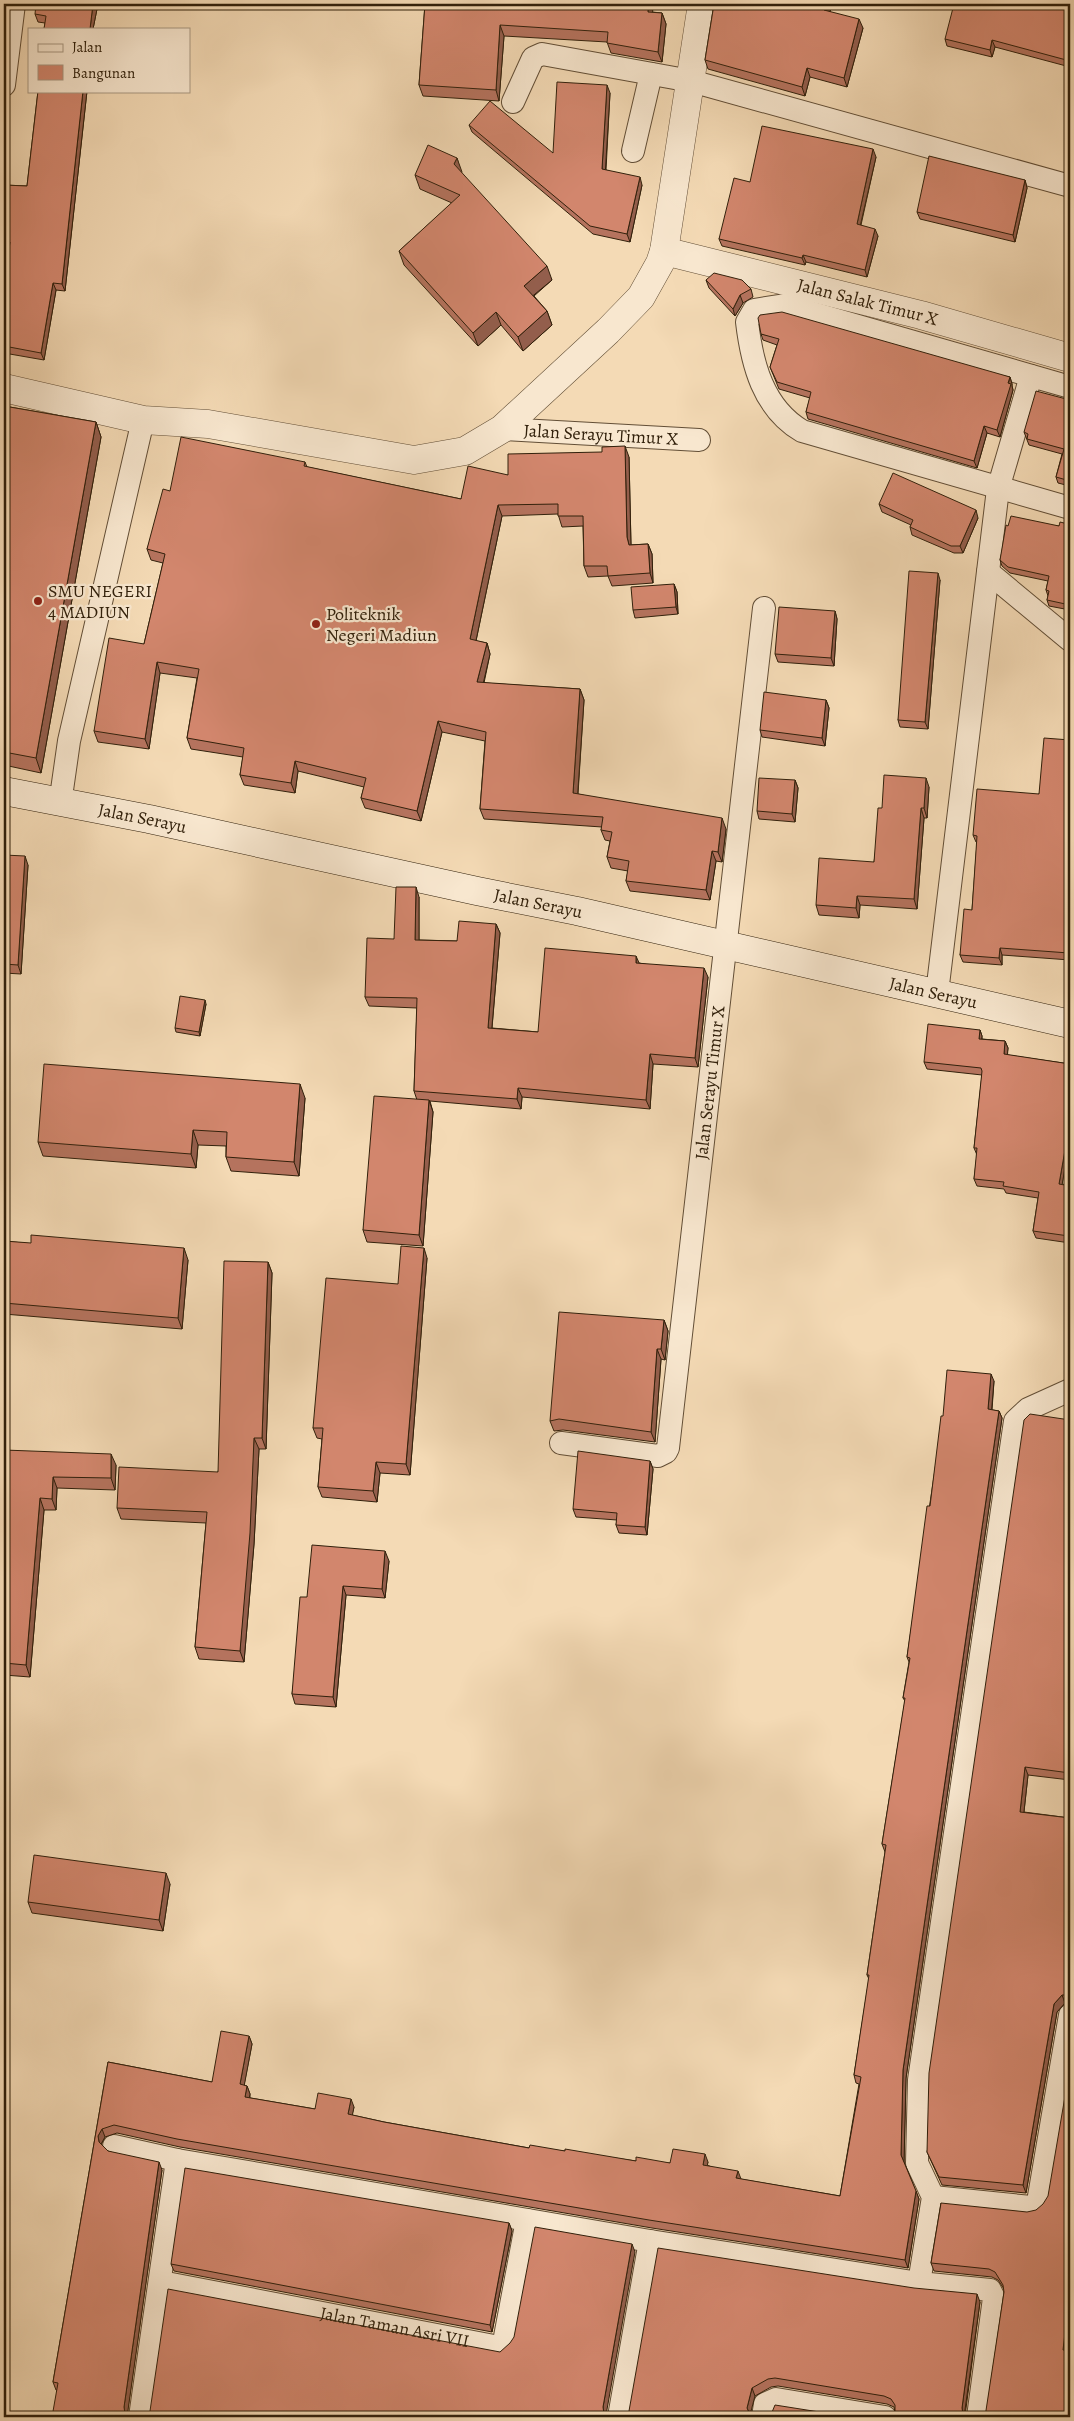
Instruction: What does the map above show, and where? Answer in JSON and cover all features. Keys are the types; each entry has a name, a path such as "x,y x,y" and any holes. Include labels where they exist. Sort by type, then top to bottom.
{"street":[{"path":"4,73 14,4"},
{"path":"4,388 143,420 208,424 297,438 414,460 465,451 502,429 608,331 641,297 662,257 702,4"},
{"path":"513,102 533,58 542,54 691,80 1070,186"},
{"path":"633,151 651,74"},
{"name":"Jalan Salak Timur X","path":"662,257 922,315 1070,358"},
{"path":"1070,387 785,305 754,310 746,322 753,358 768,398 790,424 802,431 998,489 1070,508"},
{"path":"938,992 998,489 1031,376"},
{"path":"60,804 69,741 143,420"},
{"name":"Jalan Serayu Timur X","path":"502,429 699,440"},
{"path":"986,590 1070,640"},
{"name":"Jalan Serayu Timur X","path":"561,1444 658,1456 666,1452 668,1448 727,945 764,608"},
{"name":"Jalan Serayu","path":"4,791 60,804 148,819 323,856 938,992 1070,1024"},
{"path":"919,2283 933,2197 916,2163 919,2080 1016,1421 1028,1409 1070,1390"},
{"path":"933,2197 1030,2207 1038,2202 1070,2015"},
{"path":"114,2146 177,2160 650,2241 919,2283 990,2290 993,2293 978,2417"},
{"path":"140,2417 161,2282 170,2195 177,2160"},
{"name":"Jalan Taman Asri VII","path":"161,2282 499,2347 504,2342 527,2220"},
{"path":"619,2417 650,2241"},
{"path":"763,2417 765,2404 776,2399 885,2417"}],"building":[{"path":"36,4 93,4 90,28 44,28 46,16 35,14"},
{"path":"425,4 648,4 648,12 662,13 658,52 607,43 608,32 500,25 496,90 419,85"},
{"path":"714,4 826,4 824,10 859,19 844,78 807,68 802,87 705,60"},
{"path":"954,4 1070,4 1070,61 992,40 990,50 945,39"},
{"path":"557,82 607,85 602,169 640,177 627,234 590,226 469,125 490,101 553,153"},
{"path":"38,92 83,92 62,284 53,283 41,353 4,346 4,286 10,242 4,241 4,185 27,186"},
{"path":"762,126 873,149 857,224 875,229 865,270 803,255 802,258 719,239 734,178 750,182"},
{"path":"428,145 457,158 454,164 547,266 524,286 547,311 518,337 496,312 473,333 399,251 460,195 415,175"},
{"path":"929,156 1025,180 1013,235 917,212"},
{"path":"714,273 742,280 751,289 740,295 733,309 706,280"},
{"path":"782,312 1010,377 1008,383 1011,384 997,430 984,426 974,461 806,412 811,392 777,382 770,367 779,339 761,334 758,318 760,315"},
{"path":"1036,391 1070,400 1070,481 1056,477 1064,449 1027,439 1028,434 1024,432"},
{"name":"SMU NEGERI 4 MADIUN","path":"4,406 96,422 36,758 4,752"},
{"name":"Politeknik Negeri Madiun","path":"181,437 305,462 304,466 461,499 468,466 508,475 508,454 602,452 602,447 625,446 627,537 629,545 648,544 650,573 608,576 607,566 584,566 583,516 558,516 558,504 498,505 470,639 487,643 477,682 580,689 573,793 722,818 718,852 712,851 706,890 626,881 629,861 607,857 612,832 601,830 603,817 480,809 486,732 438,721 417,811 361,798 366,778 295,761 291,783 240,775 244,748 187,738 199,669 157,662 145,739 94,731 109,638 144,644 165,554 147,549 163,489 170,491"},
{"path":"893,473 976,510 960,546 951,546 910,527 913,520 879,504"},
{"path":"1070,515 1070,605 1047,600 1049,591 1046,590 1049,576 1008,567 1000,560 1006,525 1008,526 1011,516 1059,526 1060,522 1068,524"},
{"path":"909,571 938,573 925,722 898,720"},
{"path":"674,584 676,607 633,610 631,587"},
{"path":"779,607 835,611 831,658 775,654"},
{"path":"764,692 826,700 822,738 760,730"},
{"path":"1044,738 1070,740 1069,953 1000,948 999,958 960,955 964,909 972,910 977,836 973,835 977,789 1039,794"},
{"path":"884,775 926,778 924,808 921,808 914,899 857,896 856,908 816,905 819,858 874,862 878,808 882,808"},
{"path":"759,778 795,780 792,814 757,811"},
{"path":"4,855 25,856 18,965 4,964"},
{"path":"396,887 416,887 415,940 457,941 459,921 496,924 488,1028 538,1032 545,948 636,956 636,963 704,968 695,1058 650,1054 646,1100 518,1088 517,1099 414,1091 417,998 365,997 367,938 394,939"},
{"path":"180,996 205,1000 199,1032 175,1028"},
{"path":"928,1024 980,1030 979,1039 1005,1041 1004,1054 1070,1064 1070,1146 1065,1150 1059,1184 1070,1186 1069,1236 1033,1231 1039,1192 1003,1186 1004,1182 974,1179 977,1148 974,1148 982,1071 981,1068 924,1062"},
{"path":"44,1064 300,1084 294,1162 226,1157 227,1132 193,1130 191,1154 38,1142"},
{"path":"374,1096 429,1100 419,1235 363,1230"},
{"path":"31,1235 184,1248 178,1318 4,1303 4,1241 31,1243"},
{"path":"401,1246 424,1248 406,1464 376,1462 373,1491 318,1487 323,1428 313,1428 326,1278 398,1284"},
{"path":"224,1261 268,1262 262,1438 254,1438 250,1533 240,1651 195,1647 207,1512 117,1508 119,1467 218,1472"},
{"path":"559,1312 664,1320 661,1349 657,1349 651,1432 559,1419 550,1421"},
{"path":"947,1370 991,1374 988,1409 999,1411 903,2070 901,2155 916,2191 905,2260 649,2220 177,2139 114,2125 102,2129 98,2136 99,2142 108,2151 159,2162 124,2407 125,2414 129,2417 52,2417 58,2383 53,2382 108,2062 212,2082 221,2031 249,2036 240,2084 247,2086 245,2097 315,2109 318,2093 351,2099 348,2114 529,2148 530,2145 636,2161 636,2157 670,2163 673,2149 705,2154 703,2165 738,2171 736,2178 840,2196 861,2077 854,2075 886,1845 882,1844 905,1698 903,1698 910,1658 907,1657 927,1506 930,1506 941,1416 943,1416"},
{"path":"1030,1414 1070,1420 1070,1773 1025,1767 1020,1812 1070,1818 1070,1995 1062,1995 1054,2004 1023,2185 939,2177 927,2152 929,2073 1024,1420"},
{"path":"4,1450 111,1454 111,1478 53,1477 52,1499 40,1498 26,1665 4,1663"},
{"path":"578,1451 650,1461 645,1527 616,1525 617,1513 573,1509"},
{"path":"312,1545 385,1551 382,1589 343,1586 333,1697 292,1694 300,1597 307,1597"},
{"path":"34,1855 166,1873 159,1920 28,1902"},
{"path":"1070,2067 1070,2290 1063,2350 1070,2351 1070,2417 985,2417 1004,2292 1003,2285 995,2272 989,2269 931,2263 941,2203 1027,2212 1036,2210 1043,2204 1048,2196"},
{"path":"185,2168 509,2223 490,2325 171,2264"},
{"path":"535,2227 632,2244 603,2407 604,2414 608,2417 145,2417 150,2411 168,2289 500,2352 514,2337"},
{"path":"658,2248 914,2288 977,2294 962,2408 963,2414 967,2417 892,2417 895,2412 895,2405 891,2399 884,2396 775,2378 768,2379 752,2388 747,2408 751,2417 624,2417 629,2411"},
{"path":"775,2405 851,2417 770,2417"}],"place":[{"name":"SMU NEGERI 4 MADIUN","path":"38,601"},
{"name":"Politeknik Negeri Madiun","path":"316,624"}]}
